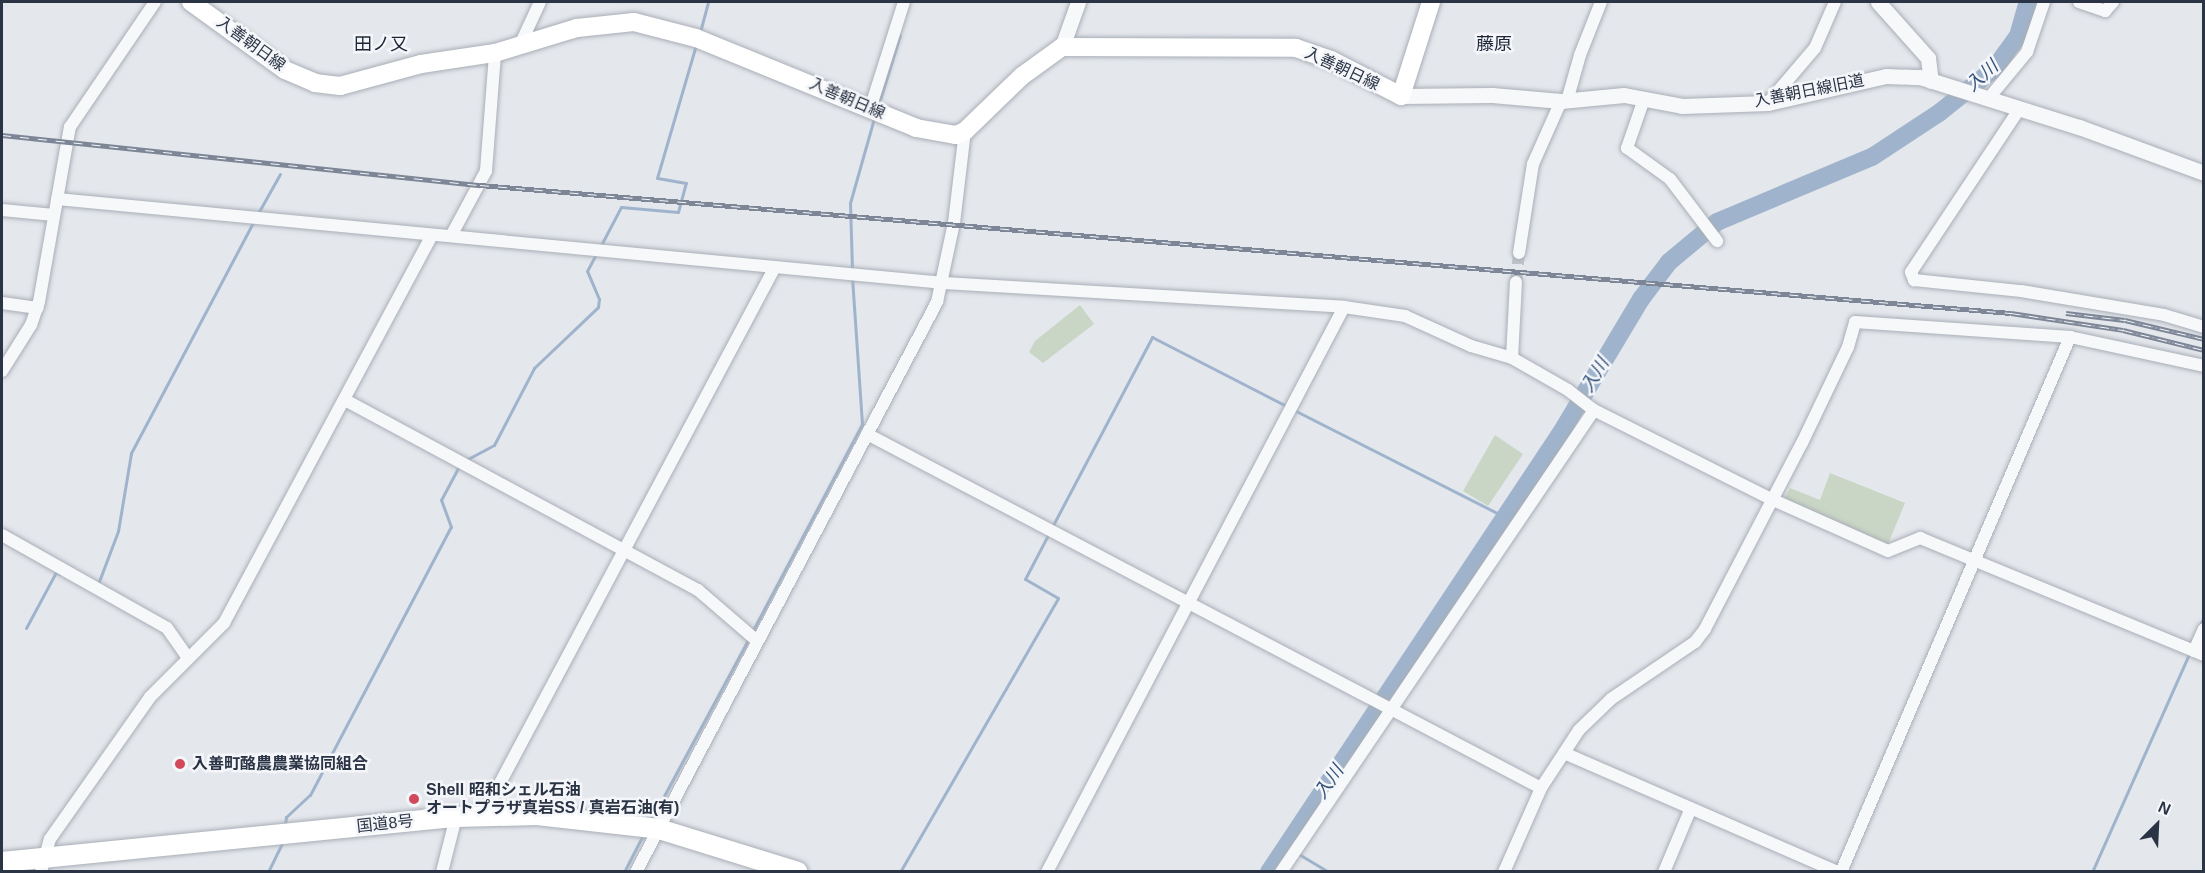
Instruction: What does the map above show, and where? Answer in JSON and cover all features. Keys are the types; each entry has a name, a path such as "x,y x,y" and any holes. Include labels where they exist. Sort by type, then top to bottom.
{"highway":[{"name":"国道8号","path":"2,862 42,865 483,815 575,818 659,829 798,872"}],"main road":[{"name":"入善朝日線","path":"191,2 285,70 326,85 340,86 421,64 495,54 577,28 618,22 651,24 932,132 956,135 965,131"},
{"name":"入善朝日線","path":"1062,47 1296,48 1331,60 1401,96 1431,2"},
{"path":"965,131 1022,76 1062,47"}],"street":[{"path":"2,371 31,326 38,308 70,127 155,2"},
{"path":"520,45 540,2"},
{"path":"870,109 904,2"},
{"path":"1062,47 1078,2"},
{"path":"1519,253 1533,164 1564,101 1601,2"},
{"path":"1768,103 1815,48 1835,2"},
{"path":"1878,2 1928,58 1938,84"},
{"path":"1986,97 2026,52 2044,2"},
{"path":"2079,2 2104,11 2113,2"},
{"path":"451,236 486,171 495,54"},
{"name":"入善朝日線旧道","path":"1401,96 1492,95 1564,101 1624,95 1682,106 1768,103 1886,76 1938,84 1986,97 2204,173"},
{"path":"1644,99 1627,148 1670,179 1704,220 1717,241"},
{"path":"2020,108 1911,272 1914,280 2021,291 2164,315 2204,327"},
{"path":"636,872 944,283 965,131"},
{"path":"57,199 944,283 1344,307 1405,316 1471,346 1512,358 1568,390 1594,410 1771,499 1888,551 1920,538 2199,653 2204,629"},
{"path":"2,210 54,215"},
{"path":"42,865 51,839 150,697 224,623 432,235"},
{"path":"483,815 623,548 775,267"},
{"path":"1512,358 1516,282"},
{"path":"2,303 38,308"},
{"path":"1047,872 1192,602 1344,307"},
{"path":"1504,872 1541,788 1579,730 1611,699 1695,642 1706,629 1848,347 1855,322 2070,337 2204,366"},
{"path":"1564,753 1839,872 2070,337"},
{"path":"345,400 623,548 708,596 742,631 756,640"},
{"path":"1281,872 1395,709 1594,410"},
{"path":"867,434 1192,602 1541,788"},
{"path":"2,535 167,628 188,658"},
{"path":"1664,872 1691,808"},
{"path":"442,872 456,817"}],"green space":[{"path":"1080,305 1094,324 1043,363 1029,352 1035,341"},
{"path":"1495,435 1523,454 1488,506 1463,491"},
{"path":"1830,473 1905,503 1888,544 1784,499 1790,488 1820,500"}],"waterway":[{"path":"700,32 708,2"},
{"name":"入川","path":"1269,872 1562,431 1641,299 1669,262 1717,222 1872,157 1939,113 1994,69 2018,36 2028,2"},
{"path":"878,106 900,35"},
{"path":"600,247 621,207 678,212 686,183 657,178 696,45"},
{"path":"852,270 850,203 874,118"},
{"path":"257,215 280,174"},
{"path":"98,584 118,531 131,453 254,221"},
{"path":"464,461 494,445 534,368 598,307 599,299 587,271 597,252"},
{"path":"752,632 862,424 852,276"},
{"path":"1052,527 1152,337 1288,407"},
{"path":"1294,410 1503,516"},
{"path":"285,825 286,817 310,795 451,527 441,500 459,466"},
{"path":"900,872 1058,598 1025,579 1049,533"},
{"path":"26,628 56,572 60,574"},
{"path":"2200,625 2204,617"},
{"path":"651,820 749,638"},
{"path":"2092,872 2189,654"},
{"path":"624,872 644,833"},
{"path":"268,872 283,841"},
{"path":"1297,853 1329,872"}],"tunnel":[{"path":"1516,282 1519,253"}],"railway":[{"path":"2,135 480,185 2011,313 2123,330 2204,350"},
{"path":"2066,313 2125,320 2204,339"}],"place":[{"name":"入善町酪農農業協同組合","path":"180,764"},
{"name":"Shell 昭和シェル石油 オートプラザ真岩SS / 真岩石油(有)","path":"414,799"}],"district":[{"name":"田ノ又","path":"381,44"},
{"name":"藤原","path":"1494,44"}]}
